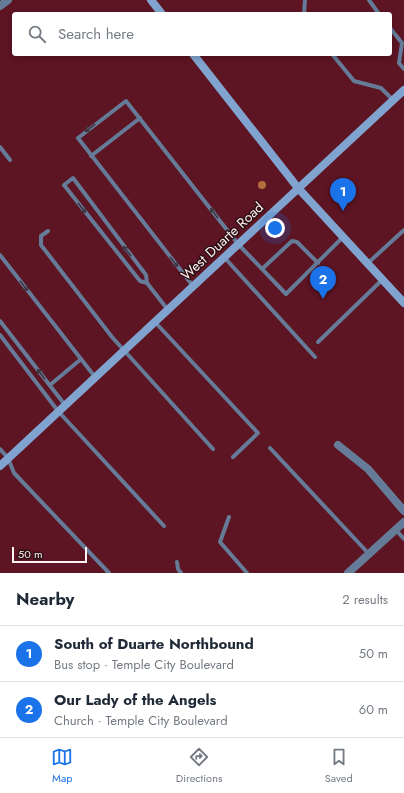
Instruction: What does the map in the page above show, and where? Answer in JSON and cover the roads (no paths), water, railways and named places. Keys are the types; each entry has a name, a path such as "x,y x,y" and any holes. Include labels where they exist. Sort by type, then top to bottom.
{"main road":[{"path":"151,0 160,12"},
{"path":"195,56 298,188 404,303"},
{"name":"West Duarte Road","path":"0,466 404,90"}],"street":[{"path":"0,6 8,0"},
{"path":"338,446 368,469 404,511"},
{"path":"348,573 404,522"}],"lane":[{"path":"304,12 305,0"},
{"path":"369,0 378,12"},
{"path":"392,30 403,43 399,63 404,69"},
{"path":"334,56 354,81 380,87 393,100"},
{"path":"194,286 78,138 126,101 238,244 286,294 343,237"},
{"path":"91,156 140,118"},
{"path":"0,147 10,160"},
{"path":"147,283 140,281 64,185 73,178 146,275 147,283 168,310"},
{"path":"367,264 404,230"},
{"path":"48,231 41,236 41,245 78,294 124,350 213,449"},
{"path":"262,269 292,241 297,242 318,263"},
{"path":"0,255 95,377"},
{"path":"224,257 315,357"},
{"path":"318,342 382,280"},
{"path":"0,321 65,405"},
{"path":"155,321 258,433 233,457"},
{"path":"0,335 58,411 164,526"},
{"path":"50,385 81,359"},
{"path":"270,448 369,554"},
{"path":"0,449 8,458 14,473 109,573"},
{"path":"229,517 220,542 247,573"},
{"path":"396,529 404,539"},
{"path":"177,562 178,569 181,573"}],"place":[{"name":"South of Duarte Northbound","path":"343,211"},
{"name":"Our Lady of the Angels","path":"323,299"}]}
